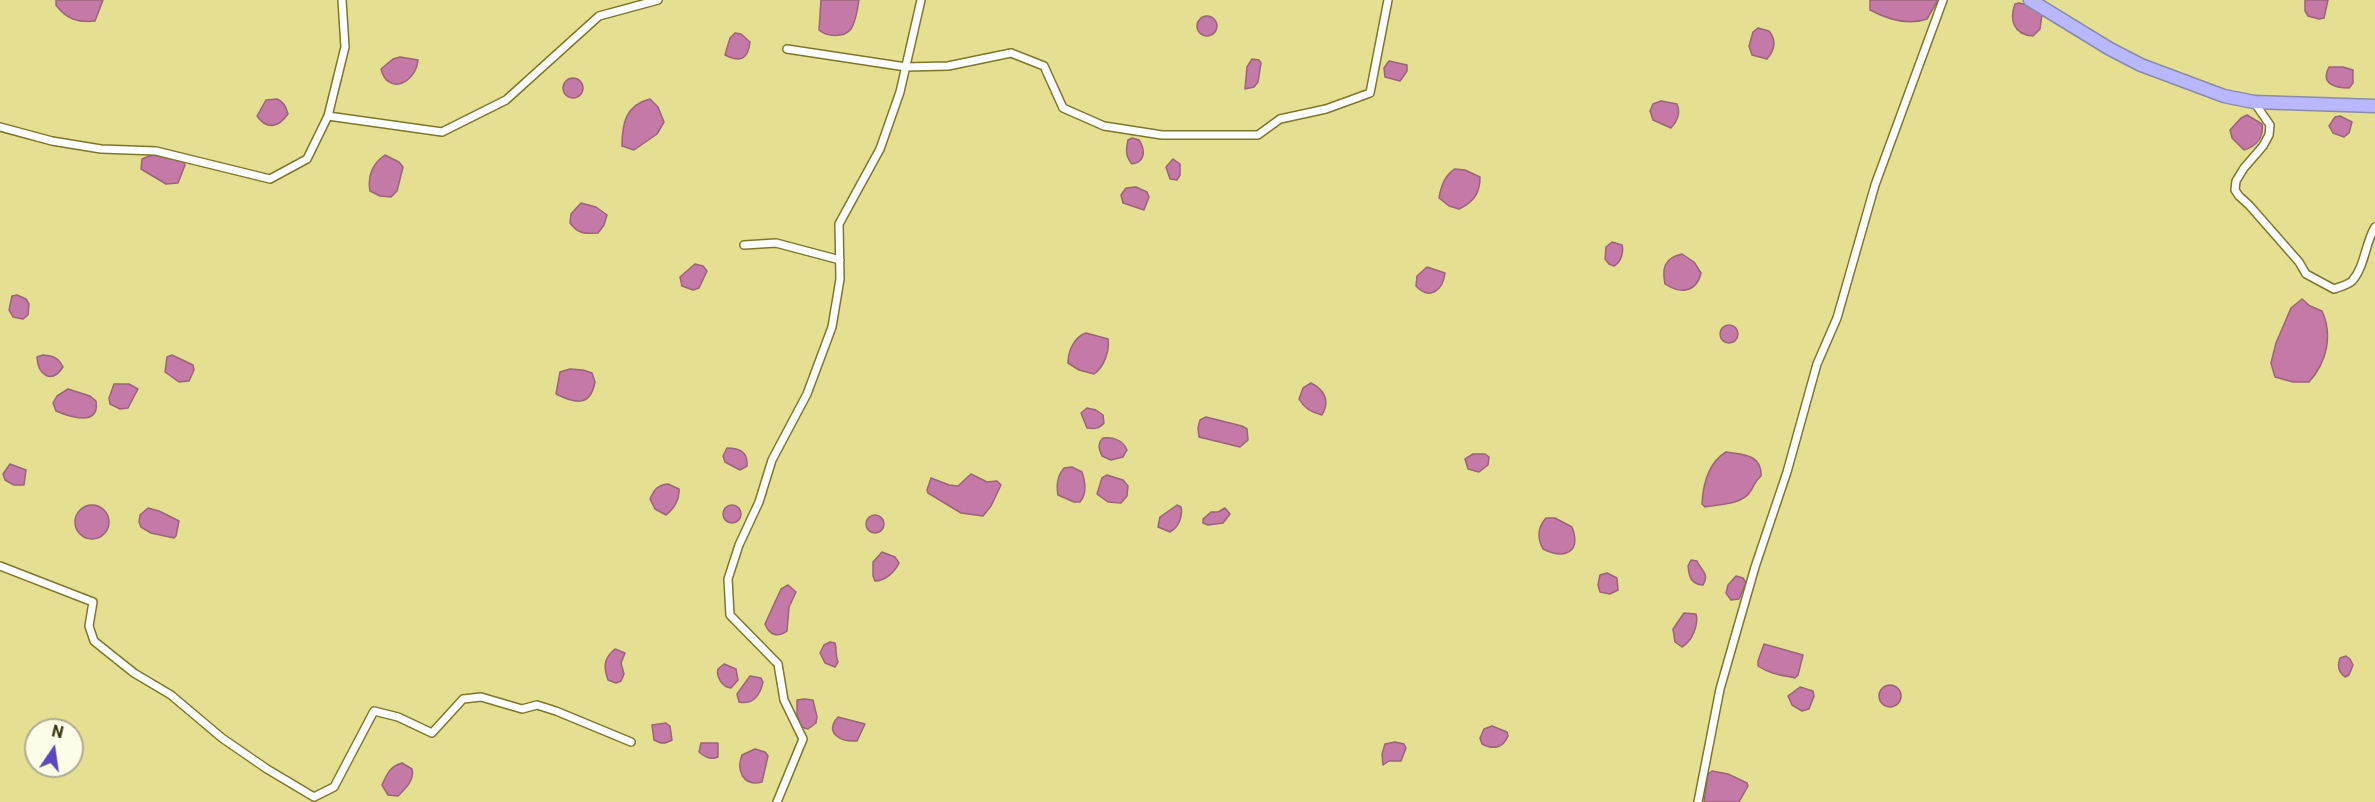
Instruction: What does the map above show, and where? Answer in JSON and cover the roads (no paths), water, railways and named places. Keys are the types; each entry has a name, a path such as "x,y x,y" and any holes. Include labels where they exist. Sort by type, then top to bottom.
{"highway":[{"path":"2030,0 2110,49 2141,64 2224,96 2254,102 2375,106"}],"street":[{"path":"0,127 52,141 101,149 156,151 270,179 308,159 328,116 345,46 342,0"},
{"path":"328,116 442,132 506,100 599,16 658,0"},
{"path":"777,802 803,739 784,700 778,664 730,615 728,579 739,545 759,502 772,460 807,394 832,327 840,279 839,224 880,149 900,92 921,0"},
{"path":"787,49 906,67 948,66 1011,53 1044,66 1063,108 1104,126 1162,135 1258,135 1280,119 1326,109 1370,93 1388,0"},
{"path":"1698,802 1723,678 1755,567 1787,472 1817,364 1833,329 1875,185 1943,0"},
{"path":"2254,102 2270,125 2269,135 2264,146 2244,168 2236,181 2235,190 2307,273 2334,289 2351,282 2360,266 2369,236 2375,227"},
{"path":"744,245 776,243 840,260"},
{"path":"0,566 93,602 89,626 94,641 134,673 171,695 222,738 316,799 334,786 374,711 398,717 432,733 463,699 481,697 522,709 537,705 631,742"}]}
